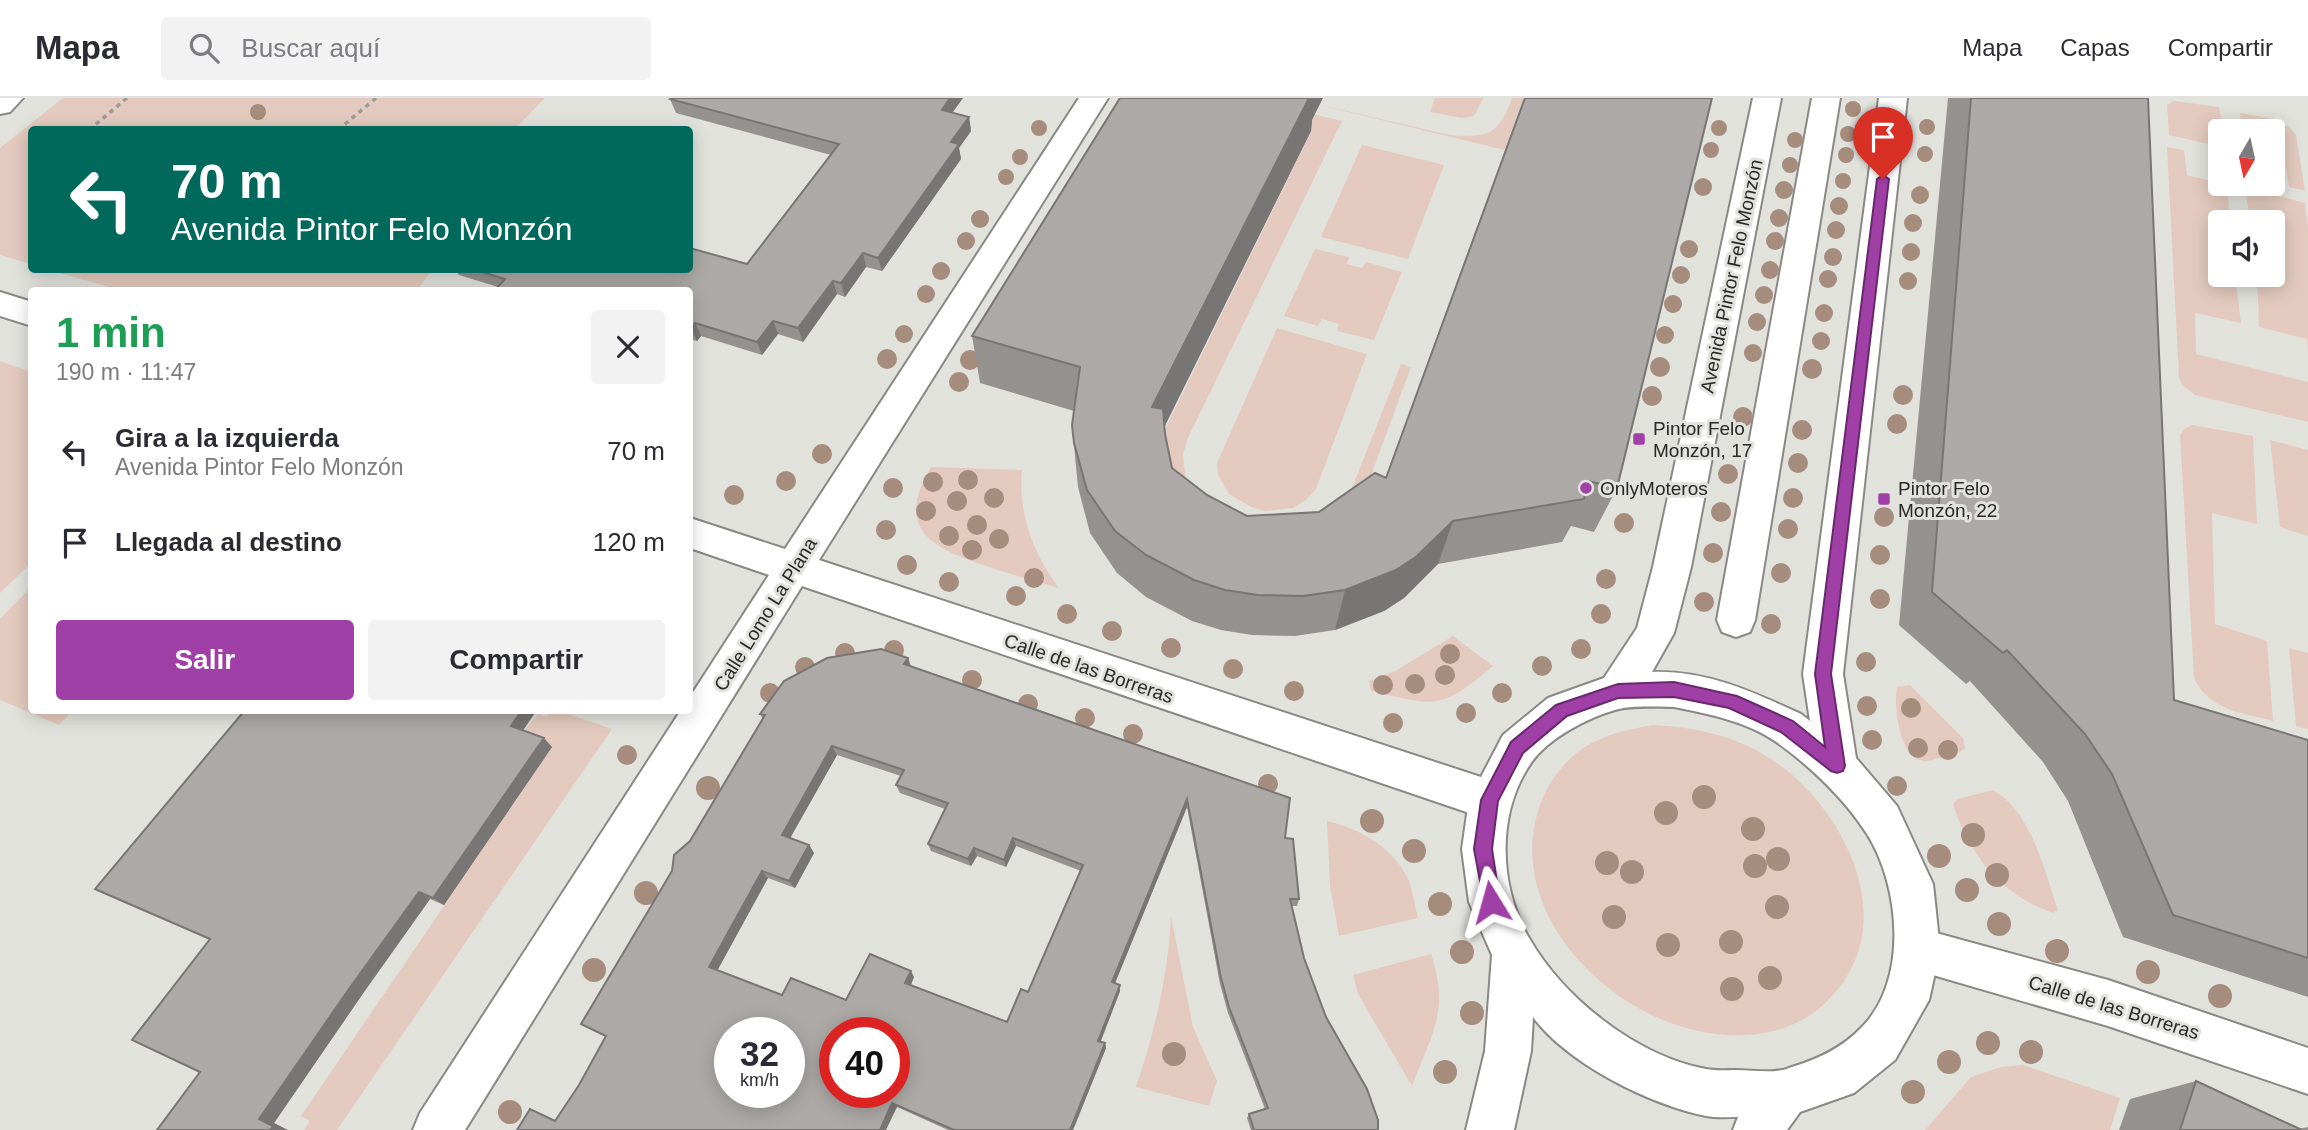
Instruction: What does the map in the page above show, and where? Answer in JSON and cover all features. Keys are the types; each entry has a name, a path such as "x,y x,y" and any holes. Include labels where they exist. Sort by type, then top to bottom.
{"street":[{"path":"0,105 9,98"},
{"name":"Calle Lomo La Plana","path":"437,1130 1094,98"},
{"name":"Avenida Pintor Felo Monzón","path":"1618,691 1655,633 1767,98"},
{"path":"1736,620 1826,98"},
{"path":"1837,766 1823,674 1893,98"},
{"path":"0,304 28,313"},
{"name":"Calle de las Borreras","path":"693,534 1490,800"},
{"path":"1674,689 1731,701 1787,727 1837,766 1882,820 1911,884 1918,950 1906,1000 1878,1044 1837,1076 1770,1112 1630,1066 1562,1018 1514,956 1491,902 1483,849 1490,800 1517,748 1562,711 1618,691 1674,689"},
{"name":"Calle de las Borreras","path":"1918,950 2108,1003 2308,1071"},
{"path":"1490,1130 1508,1051 1514,956"}],"path":[{"path":"94,126 127,98"},
{"path":"343,126 376,98"}],"shaded area":[{"path":"63,98 545,98 518,126 28,126 28,263 0,255 0,148"},
{"path":"1291,98 1449,135 1473,136 1490,132 1497,127 1512,98 1529,98 1677,192"},
{"path":"1435,98 1483,98 1474,116 1461,118 1430,112"},
{"path":"2174,101 2219,107 2221,119 2208,119 2208,144 2169,135 2167,105"},
{"path":"1296,110 1342,121 1188,438 1183,454 1187,491 1154,452 1311,132"},
{"path":"2240,113 2271,119 2241,119"},
{"path":"2286,126 2296,135 2305,191 2289,187"},
{"path":"1362,145 1444,165 1408,259 1321,237"},
{"path":"2167,147 2184,150 2187,175 2208,180 2208,196 2228,196 2229,210 2208,210 2208,287 2236,287 2241,323 2195,313 2196,354 2308,382 2308,422 2195,395 2182,385 2179,378"},
{"path":"2246,196 2279,196 2305,203 2308,228 2308,351 2307,339 2259,327 2257,287 2285,287 2285,210 2248,210"},
{"path":"1315,249 1349,257 1347,264 1362,268 1366,262 1402,272 1374,340 1337,331 1339,324 1322,319 1318,326 1284,316"},
{"path":"60,273 430,273 419,287 109,287"},
{"path":"1277,328 1367,354 1316,489 1306,500 1293,508 1264,511 1229,494 1218,475 1217,463"},
{"path":"0,361 28,371 28,566 0,593"},
{"path":"1401,364 1411,367 1369,481 1346,503"},
{"path":"2192,425 2253,436 2257,524 2212,513 2215,624 2267,641 2273,721 2218,704 2201,689 2194,678 2180,435"},
{"path":"2270,440 2308,450 2308,536 2280,527"},
{"path":"931,467 1022,470 1022,502 1029,532 1042,561 1059,588 966,559 949,552 924,533 918,521 916,506 920,488"},
{"path":"28,590 28,712 0,700 0,619"},
{"path":"1453,636 1493,666 1461,691 1448,698 1424,702 1371,691 1369,681 1395,671"},
{"path":"2289,648 2308,653 2308,729 2296,726"},
{"path":"1910,685 1963,738 1965,748 1953,755 1925,761 1908,750 1897,718 1896,696 1897,687"},
{"path":"33,714 69,714 59,725"},
{"path":"538,714 547,717 548,714 568,714 612,729 337,1130 304,1130 310,1121 301,1116 552,747 520,735"},
{"path":"1652,725 1719,735 1766,756 1805,786 1826,811 1843,839 1856,869 1863,901 1863,932 1854,962 1837,990 1802,1020 1762,1034 1738,1035 1703,1032 1666,1021 1631,1003 1598,979 1570,950 1549,917 1536,880 1532,842 1545,793 1563,766 1587,746 1616,733"},
{"path":"1993,790 2018,812 2035,843 2058,910 2053,913 2018,896 2003,884 1978,857 1968,840 1953,804 1957,799"},
{"path":"1327,821 1352,829 1375,841 1394,858 1409,881 1418,918 1339,936 1330,886"},
{"path":"1171,916 1193,1027 1217,1081 1209,1106 1136,1087 1159,1003"},
{"path":"1431,954 1439,991 1439,1007 1432,1036 1412,1086 1358,994 1353,975"},
{"path":"2023,1065 2120,1098 2110,1130 1925,1130 1971,1077 2001,1067"}],"building":[{"path":"950,98 942,110 969,117 951,142 959,144 878,258 863,253 841,283 833,281 798,328 773,321 757,342 695,323 693,326 693,287 498,287 505,279 485,273 693,273 693,249 747,264 839,144 670,99"},
{"path":"1120,98 1309,98 1152,407 1163,409 1172,468 1207,495 1247,516 1319,512 1375,473 1386,478 1525,98 1712,98 1617,488 1588,481 1584,499 1453,521 1417,556 1396,570 1345,590 1303,596 1258,595 1225,590 1194,580 1146,555 1115,531 1087,490 1074,443 1072,425 1080,367 972,336"},
{"path":"1971,98 2148,98 2174,700 2308,740 2308,958 2173,915 2112,774 2085,734 2007,650 2003,653 1932,592"},
{"path":"881,649 908,658 904,664 1290,798 1285,838 1293,839 1299,899 1290,899 1304,958 1326,1017 1367,1089 1378,1120 1378,1130 1254,1130 1249,1114 1268,1108 1229,1007 1221,978 1187,799 1112,982 1120,985 1098,1041 1105,1043 1070,1130 954,1130 903,1108 910,1108 910,1017 819,1017 819,1108 890,1108 880,1130 517,1130 530,1109 555,1121 579,1085 606,1036 581,1024 672,871 674,855 690,841 765,715 760,714 784,681 827,658","holes":["832,746 904,770 896,785 948,803 928,844 968,859 974,848 1004,860 1013,838 1083,865 1028,992 1021,989 1007,1022 905,983 911,971 870,954 846,1000 791,978 782,995 709,967 762,871 789,881 809,845 782,835"]},
{"path":"242,714 519,714 511,726 544,738 433,898 419,892 351,986 259,1119 273,1126 270,1130 157,1130 200,1072 132,1040 210,939 95,889"},
{"path":"2196,1081 2302,1130 2180,1130"}],"place":[{"name":"Pintor Felo Monzón, 17","path":"1639,439"},
{"name":"OnlyMoteros","path":"1586,488"},
{"name":"Pintor Felo Monzón, 22","path":"1884,499"}],"route":[{"path":"1491,902 1483,849 1490,800 1517,748 1562,711 1618,691 1674,689 1731,701 1787,727 1837,766 1823,674 1883,179"}]}
